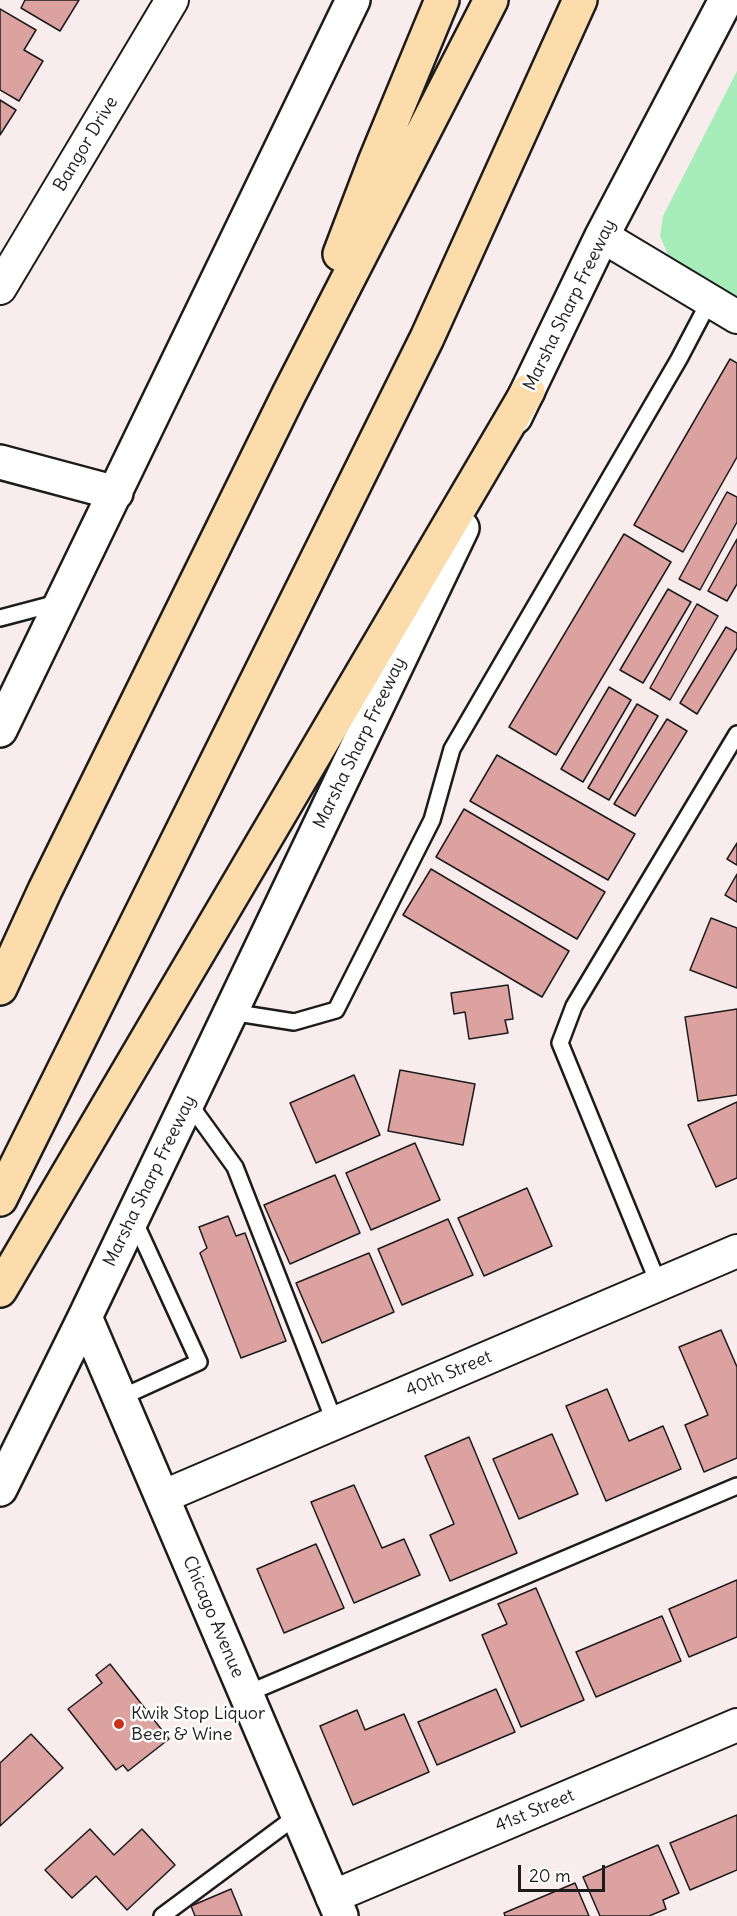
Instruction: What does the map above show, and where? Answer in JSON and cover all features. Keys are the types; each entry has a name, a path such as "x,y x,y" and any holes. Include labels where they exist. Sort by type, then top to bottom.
{"highway":[{"path":"289,394 375,162 442,0"},
{"path":"0,988 45,890 289,394 491,0"},
{"path":"0,1199 427,338 580,0"},
{"path":"0,1290 528,391"},
{"path":"0,970 45,890"}],"main road":[{"path":"0,730 353,0"},
{"name":"Marsha Sharp Freeway","path":"0,1489 85,1317 602,236 726,0"},
{"path":"0,462 116,493"},
{"name":"Chicago Avenue","path":"85,1317 337,1906"}],"street":[{"name":"Bangor Drive","path":"0,288 172,0"},
{"path":"602,236 737,317"},
{"name":"40th Street","path":"162,1497 737,1251"},
{"name":"41st Street","path":"337,1906 737,1725"}],"lane":[{"path":"231,1012 294,1022 336,1010 432,820 452,749 679,359 710,300"},
{"path":"0,618 63,602"},
{"path":"659,1285 560,1043 574,1006 737,734"},
{"path":"188,1102 235,1167 335,1423"},
{"path":"120,1398 199,1362 133,1217"},
{"path":"246,1694 737,1486"},
{"path":"162,1916 298,1815"}],"green space":[{"path":"737,71 737,297 676,262 668,255 660,236 663,216"}],"building":[{"path":"25,0 79,0 60,31 21,8"},
{"path":"0,9 36,30 24,50 43,61 19,101 0,90"},
{"path":"0,100 16,110 0,135"},
{"path":"730,359 737,363 737,457 683,552 634,525"},
{"path":"727,492 737,497 737,522 700,590 679,579"},
{"path":"624,534 671,562 556,755 509,727"},
{"path":"737,539 737,584 727,601 708,591"},
{"path":"668,589 691,602 643,683 620,670"},
{"path":"697,604 718,616 670,700 650,688"},
{"path":"726,627 737,633 737,648 697,714 680,703"},
{"path":"609,687 631,700 583,782 561,769"},
{"path":"637,704 658,716 609,800 588,788"},
{"path":"667,719 687,731 635,816 614,804"},
{"path":"497,755 635,834 608,880 470,801"},
{"path":"464,809 605,892 577,939 436,857"},
{"path":"737,843 737,865 727,859"},
{"path":"431,869 569,951 542,997 403,915"},
{"path":"737,874 737,902 725,895"},
{"path":"711,918 737,928 737,988 690,970"},
{"path":"508,985 513,1019 505,1020 508,1033 469,1039 465,1012 454,1014 451,993"},
{"path":"737,1009 737,1095 698,1101 685,1017"},
{"path":"400,1070 475,1084 463,1145 388,1131"},
{"path":"354,1075 380,1135 316,1163 290,1103"},
{"path":"737,1102 737,1178 716,1187 688,1125"},
{"path":"415,1143 440,1200 371,1230 346,1173"},
{"path":"335,1175 360,1233 290,1264 264,1205"},
{"path":"527,1188 552,1246 484,1276 458,1218"},
{"path":"228,1216 236,1236 245,1233 286,1341 241,1358 200,1253 207,1248 199,1227"},
{"path":"448,1219 473,1275 402,1305 378,1249"},
{"path":"369,1253 394,1312 322,1343 296,1283"},
{"path":"721,1330 737,1367 737,1458 704,1472 685,1425 708,1415 679,1347"},
{"path":"607,1389 629,1441 663,1426 681,1469 606,1501 566,1406"},
{"path":"552,1434 578,1494 519,1519 493,1459"},
{"path":"469,1437 517,1553 450,1581 430,1535 454,1524 425,1456"},
{"path":"354,1485 382,1548 404,1539 420,1575 354,1603 311,1502"},
{"path":"316,1544 344,1608 284,1633 257,1569"},
{"path":"737,1580 737,1637 689,1657 669,1609"},
{"path":"536,1588 584,1700 521,1727 482,1635 507,1624 498,1604"},
{"path":"662,1616 681,1661 596,1697 576,1652"},
{"name":"Kwik Stop Liquor Beer & Wine","path":"110,1664 169,1739 128,1771 123,1765 116,1770 68,1709 102,1683 96,1675"},
{"path":"496,1689 515,1732 437,1765 418,1722"},
{"path":"357,1710 365,1730 404,1714 429,1772 353,1805 320,1726"},
{"path":"31,1734 63,1768 0,1826 0,1763"},
{"path":"737,1815 737,1870 690,1890 670,1843"},
{"path":"90,1829 114,1855 142,1829 175,1865 127,1910 96,1876 72,1898 45,1870"},
{"path":"658,1845 679,1893 663,1900 666,1909 649,1916 600,1916 583,1877"},
{"path":"575,1883 589,1916 505,1916 504,1913"},
{"path":"231,1889 242,1916 195,1916 191,1906"}],"place":[{"name":"Kwik Stop Liquor Beer & Wine","path":"119,1724"}]}
